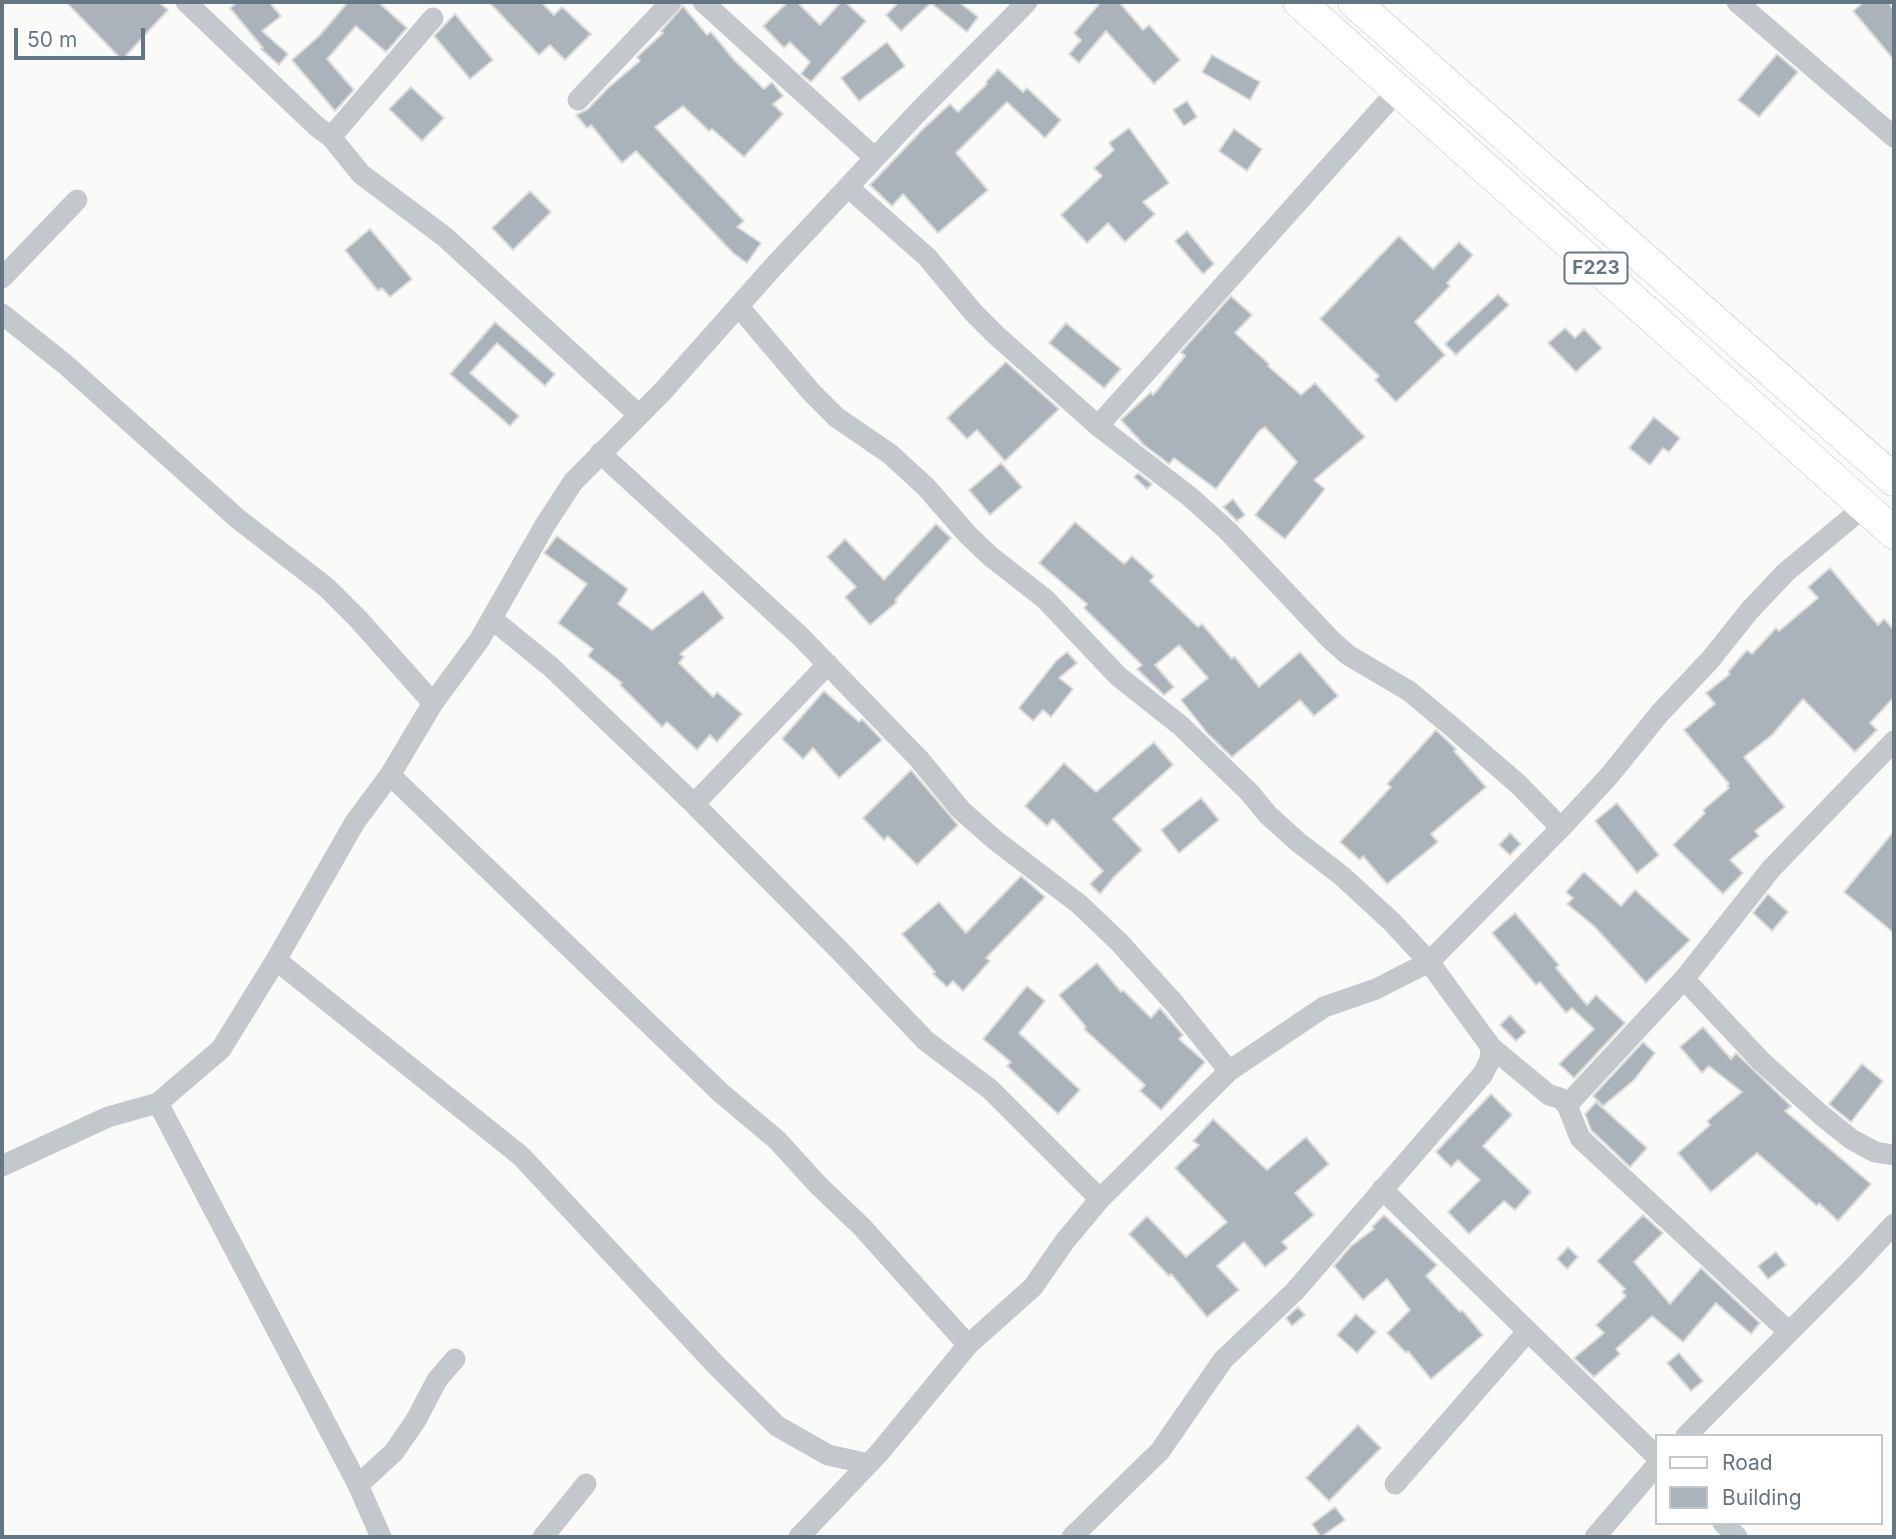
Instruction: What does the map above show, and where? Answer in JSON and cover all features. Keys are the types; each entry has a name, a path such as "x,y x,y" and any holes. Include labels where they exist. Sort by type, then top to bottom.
{"main road":[{"name":"F223","path":"1299,2 1894,533"},
{"name":"F223","path":"1354,2 1894,480"}],"street":[{"path":"186,2 316,126 331,137 361,174 445,237 639,415"},
{"path":"578,100 671,2"},
{"path":"704,2 875,159"},
{"path":"2,1166 108,1117 159,1103 221,1049 276,960 355,822 390,775 433,703 492,619 545,525 573,482 639,415 875,159 1027,2"},
{"path":"1737,2 1894,137"},
{"path":"331,137 433,18"},
{"path":"1098,426 1398,90"},
{"path":"849,188 927,257 997,336 1098,426 1219,522 1348,655 1409,691 1518,784 1561,828"},
{"path":"2,278 77,200"},
{"path":"739,307 812,393 836,417 868,438 917,479 989,555 1045,599 1118,676 1181,726 1249,792 1268,815 1356,888 1429,962 1491,1047 1549,1095 1560,1098 1567,1105 1580,1138 1789,1332"},
{"path":"2,314 66,365 238,519 335,595 433,703"},
{"path":"600,453 800,636 919,759 961,810 995,840 1079,904 1119,942 1174,1003 1229,1071"},
{"path":"799,1537 869,1464 968,1345 1033,1287 1065,1241 1100,1199 1229,1071 1324,1007 1376,989 1429,962 1609,776 1660,713 1710,660 1777,581 1801,557 1864,507"},
{"path":"492,619 551,667 694,804 926,1041 991,1090 1100,1199"},
{"path":"694,804 828,664"},
{"path":"1567,1105 1684,979 1771,869 1894,741"},
{"path":"390,775 721,1093 777,1140 819,1186 862,1227 968,1345"},
{"path":"276,960 520,1156 715,1364 777,1426 828,1455 869,1464"},
{"path":"1684,979 1789,1087 1851,1139 1885,1154 1894,1168"},
{"path":"1072,1537 1160,1451 1223,1360 1295,1291 1483,1073 1490,1060 1491,1047"},
{"path":"159,1103 358,1485 381,1537"},
{"path":"1382,1189 1654,1454"},
{"path":"1688,1434 1894,1224"},
{"path":"1395,1485 1528,1331"},
{"path":"358,1485 394,1452 416,1420 437,1380 455,1359"},
{"path":"1595,1537 1654,1468"},
{"path":"542,1537 586,1484"}],"building":[{"path":"66,2 158,2 168,10 122,60"},
{"path":"238,2 269,2 281,16 262,31 288,54 279,65 261,49 263,48 230,8"},
{"path":"348,2 378,2 407,28 386,52 356,26 327,59 354,90 335,111 292,60 320,35"},
{"path":"489,2 541,2 554,15 562,7 591,34 565,60 550,45 539,55"},
{"path":"788,2 797,2 820,25 841,2 845,2 866,21 811,82 801,74 810,62 790,42 784,48 763,26"},
{"path":"899,2 959,2 978,17 967,32 931,3 901,31 886,15"},
{"path":"1101,2 1119,2 1143,30 1149,25 1180,60 1154,84 1106,31 1079,63 1069,54 1081,40 1074,33"},
{"path":"1864,2 1888,2 1894,10 1894,60 1853,11"},
{"path":"683,6 707,35 711,32 735,61 764,89 772,82 783,96 773,104 783,114 744,157 712,129 709,131 683,106 655,127 744,221 737,227 761,243 747,263 733,253 636,151 622,163 591,125 587,128 576,115 588,109 640,61 637,57 663,33 661,31"},
{"path":"455,14 493,60 470,79 434,36"},
{"path":"887,42 905,66 859,101 841,78"},
{"path":"1777,54 1798,72 1759,117 1738,100"},
{"path":"1212,55 1260,82 1250,100 1202,72"},
{"path":"998,69 1023,92 1027,88 1061,120 1045,138 1007,102 956,153 988,190 938,233 903,194 892,206 870,185 950,104 958,112 987,84"},
{"path":"411,87 444,118 422,141 389,109"},
{"path":"1187,101 1197,117 1184,126 1173,110"},
{"path":"1129,128 1169,183 1143,202 1155,214 1125,242 1108,223 1087,243 1061,215 1102,176 1094,168 1114,150 1109,143"},
{"path":"1234,129 1262,149 1247,171 1219,151"},
{"path":"530,191 551,212 513,250 492,228"},
{"path":"370,229 412,279 390,297 382,288 378,291 345,250"},
{"path":"1187,231 1214,264 1203,274 1175,241"},
{"path":"1399,236 1433,269 1459,242 1473,255 1447,283 1450,286 1415,322 1445,355 1396,402 1375,380 1379,376 1320,319"},
{"path":"1498,294 1509,305 1456,355 1445,344"},
{"path":"1231,296 1252,315 1235,333 1301,395 1315,383 1365,437 1314,480 1325,489 1285,539 1255,515 1297,462 1265,427 1259,431 1216,489 1174,458 1169,464 1144,445 1121,420 1151,392 1153,395 1185,356 1181,352"},
{"path":"495,322 555,374 545,386 497,343 470,373 519,416 510,426 450,374"},
{"path":"1066,323 1121,369 1104,388 1049,343"},
{"path":"1565,328 1575,338 1584,329 1602,348 1576,372 1548,343"},
{"path":"1006,362 1059,409 1005,461 977,430 967,439 947,418"},
{"path":"1654,417 1680,438 1669,452 1663,448 1650,465 1629,448"},
{"path":"1001,463 1022,487 990,515 969,490"},
{"path":"1138,473 1152,484 1147,489 1134,477"},
{"path":"1233,499 1245,515 1237,521 1223,507"},
{"path":"1075,522 1124,564 1132,556 1154,576 1150,581 1198,627 1202,624 1232,659 1234,656 1259,687 1300,652 1338,696 1314,716 1300,700 1232,757 1208,734 1181,700 1208,678 1179,645 1155,665 1174,687 1164,695 1137,669 1142,665 1084,608 1087,604 1039,563"},
{"path":"936,524 951,538 895,600 897,602 870,625 845,597 856,587 827,557 845,539 884,580"},
{"path":"557,536 628,589 618,604 652,630 703,591 724,618 680,654 684,657 679,663 713,697 717,692 742,714 717,742 710,735 697,750 667,722 662,727 620,685 622,683 588,656 593,649 558,623 587,584 544,553"},
{"path":"1830,568 1878,625 1884,619 1894,630 1894,697 1870,723 1877,730 1855,752 1803,699 1772,735 1744,757 1785,807 1755,831 1759,836 1730,860 1743,873 1723,894 1673,845 1705,813 1703,810 1729,788 1729,784 1684,730 1715,704 1706,693 1730,674 1728,672 1747,650 1752,654 1776,628 1779,631 1818,598 1808,587"},
{"path":"1067,652 1077,663 1059,678 1073,689 1051,717 1043,710 1033,721 1019,708 1056,661"},
{"path":"824,691 859,722 862,719 882,740 839,778 813,748 803,759 782,739"},
{"path":"1436,730 1456,749 1454,751 1486,787 1431,834 1438,842 1387,884 1363,856 1360,860 1340,842 1391,787 1387,784"},
{"path":"1154,742 1173,765 1113,819 1142,850 1100,894 1090,884 1103,871 1053,819 1047,826 1025,806 1064,763 1096,792"},
{"path":"911,770 958,825 917,865 888,836 884,840 863,818"},
{"path":"1201,798 1219,820 1179,853 1161,830"},
{"path":"1617,803 1659,855 1637,873 1595,821"},
{"path":"1894,831 1894,933 1844,892"},
{"path":"1510,833 1521,844 1510,855 1499,845"},
{"path":"1584,872 1621,906 1635,890 1690,940 1646,983 1594,926 1567,904 1573,898 1566,892"},
{"path":"1021,876 1045,897 986,958 990,961 963,991 953,981 947,987 933,974 935,972 902,934 939,902 966,933"},
{"path":"1768,894 1788,912 1772,931 1753,913"},
{"path":"1515,913 1559,965 1556,968 1587,1005 1596,995 1625,1023 1574,1078 1559,1064 1594,1029 1572,1008 1566,1013 1540,982 1536,985 1492,933"},
{"path":"1097,963 1121,992 1123,990 1151,1018 1160,1008 1183,1035 1179,1039 1205,1062 1161,1110 1140,1091 1145,1085 1084,1029 1086,1027 1059,995"},
{"path":"1027,986 1045,1001 1019,1033 1080,1090 1058,1114 1007,1066 1011,1062 983,1039"},
{"path":"1510,1015 1526,1032 1516,1041 1500,1025"},
{"path":"1703,1027 1731,1059 1736,1053 1791,1106 1785,1111 1871,1184 1838,1221 1757,1153 1711,1192 1678,1153 1710,1125 1707,1121 1742,1092 1709,1066 1702,1073 1680,1047"},
{"path":"1643,1042 1655,1053 1634,1080 1603,1106 1593,1096"},
{"path":"1862,1064 1883,1081 1851,1122 1829,1104"},
{"path":"1491,1094 1512,1115 1483,1146 1531,1192 1515,1210 1504,1201 1469,1234 1448,1212 1480,1180 1458,1160 1451,1167 1436,1152"},
{"path":"1596,1102 1647,1148 1630,1167 1591,1130 1585,1114"},
{"path":"1213,1119 1267,1170 1306,1137 1329,1164 1295,1193 1314,1215 1282,1242 1288,1248 1265,1267 1244,1242 1217,1266 1239,1290 1207,1317 1171,1274 1169,1276 1129,1234 1147,1216 1186,1257 1227,1222 1175,1168 1199,1145 1193,1141"},
{"path":"1384,1215 1437,1265 1426,1276 1460,1312 1462,1310 1483,1335 1431,1379 1408,1351 1406,1353 1387,1333 1410,1310 1387,1279 1363,1300 1334,1266 1351,1246 1374,1229 1372,1227"},
{"path":"1643,1215 1663,1233 1634,1262 1670,1304 1701,1268 1760,1323 1751,1334 1716,1303 1683,1342 1652,1316 1616,1349 1620,1354 1594,1377 1574,1358 1604,1333 1596,1325 1626,1296 1622,1292 1625,1289 1597,1261"},
{"path":"1568,1247 1578,1257 1567,1269 1557,1259"},
{"path":"1776,1252 1786,1265 1768,1279 1758,1266"},
{"path":"1298,1307 1305,1315 1292,1326 1286,1318"},
{"path":"1356,1314 1376,1332 1357,1353 1337,1335"},
{"path":"1679,1353 1703,1381 1691,1391 1667,1363"},
{"path":"1358,1425 1381,1448 1329,1501 1306,1478"},
{"path":"1335,1507 1345,1520 1321,1537 1312,1524"}]}
